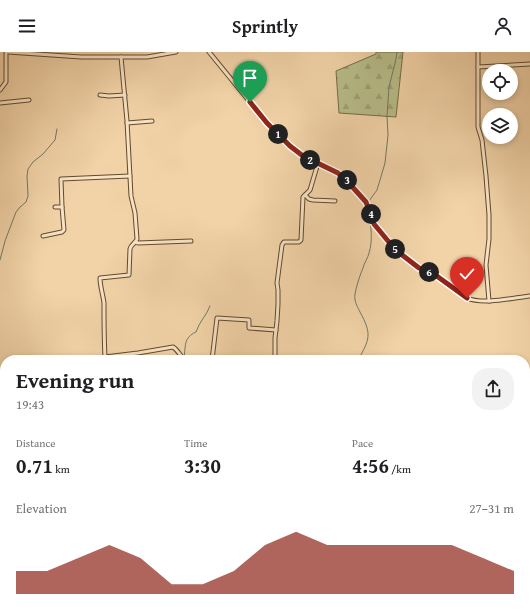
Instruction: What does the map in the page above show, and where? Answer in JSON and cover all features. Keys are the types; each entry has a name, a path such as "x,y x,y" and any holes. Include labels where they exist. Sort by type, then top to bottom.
{"street":[{"path":"0,90 6,82 7,52 62,56 121,57 147,57 176,52"},
{"path":"147,52 147,57"},
{"path":"209,52 267,123 290,146 303,156 338,173 348,182 366,202 374,224 397,251 413,264 434,274 473,301 489,301 530,296"},
{"path":"478,52 478,127 482,140 489,215 489,239 486,265 489,301"},
{"path":"105,355 104,303 100,279 129,274 130,249 137,238 135,212 131,196 125,95 121,57"},
{"path":"478,67 530,64"},
{"path":"100,95 125,95"},
{"path":"0,104 29,100"},
{"path":"127,123 152,121"},
{"path":"275,355 278,293 277,283 282,245 284,242 299,242 300,240 302,199 310,190 318,163"},
{"path":"43,236 62,232 64,230 61,179 130,176"},
{"path":"305,195 309,199 313,200 335,201"},
{"path":"55,207 62,207"},
{"path":"135,242 191,241"},
{"path":"213,355 217,318 249,320 249,328 276,330"},
{"path":"127,355 170,347 175,348 180,355"}],"green space":[{"path":"376,52 403,52 396,117 339,113 336,71 376,54"}],"waterway":[{"path":"369,207 369,201 377,190 385,163 388,135 387,116 389,87 397,52"},
{"path":"0,260 5,241 16,212 26,202 28,196 28,169 55,140 57,129"},
{"path":"361,355 367,341 368,331 355,301 355,297 358,281 371,244 369,214"},
{"path":"184,355 187,340 196,332 210,306"}],"route":[{"path":"250,102 267,123 290,146 303,156 334,170 348,182 366,202 374,224 397,251 413,264 434,274 467,298"}]}
